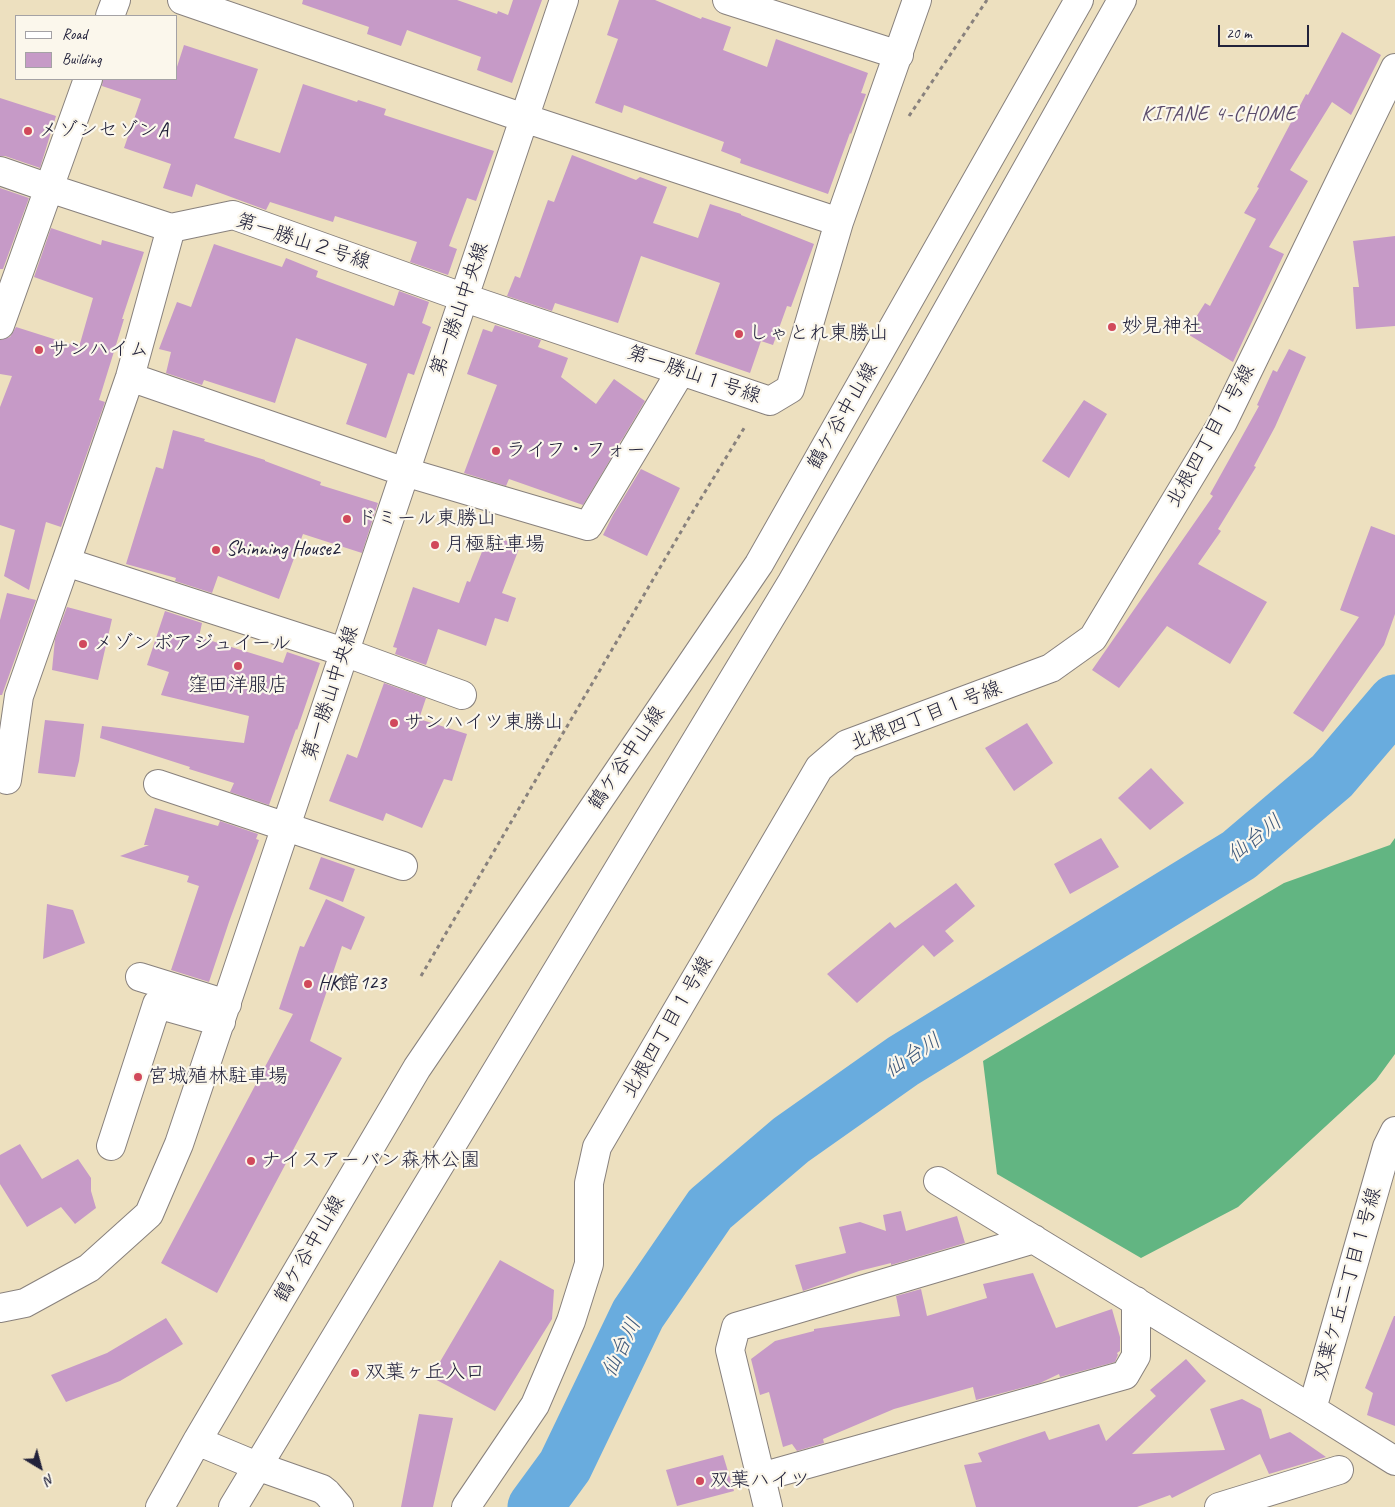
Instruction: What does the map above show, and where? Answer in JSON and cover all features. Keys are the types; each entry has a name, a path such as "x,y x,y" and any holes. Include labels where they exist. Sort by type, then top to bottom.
{"street":[{"path":"110,15 116,0"},
{"path":"182,0 524,118 839,222"},
{"name":"第一勝山中央線","path":"0,1308 25,1303 89,1268 149,1214 179,1144 224,1013 564,0"},
{"path":"727,0 899,55"},
{"name":"第一勝山１号線","path":"465,298 770,401 790,389 839,222 917,0"},
{"name":"鶴ケ谷中山線","path":"160,1507 417,1068 759,564 1079,0"},
{"path":"233,1507 792,582 1122,0"},
{"name":"北根四丁目１号線","path":"466,1507 535,1406 571,1321 589,1264 589,1183 597,1147 819,768 847,744 1051,668 1093,638 1224,422 1395,68"},
{"path":"0,325 88,80"},
{"name":"第一勝山２号線","path":"0,171 171,228 233,216 465,298"},
{"path":"7,780 19,696 130,377 171,228"},
{"path":"130,377 405,472 588,526 681,371"},
{"path":"66,562 344,652 462,695"},
{"path":"158,784 403,866"},
{"path":"140,977 224,1013"},
{"path":"111,1146 157,1004 224,1013"},
{"name":"双葉ケ丘二丁目１号線","path":"1312,1409 1387,1147 1395,1131"},
{"path":"938,1181 1395,1461"},
{"path":"768,1507 730,1350 736,1326 1034,1239"},
{"path":"761,1477 1125,1375 1136,1356 1136,1301"},
{"path":"197,1441 257,1466 322,1489 328,1493 339,1507"},
{"path":"1220,1507 1339,1470"}],"path":[{"path":"904,124 987,0"},
{"path":"420,976 689,518 762,398"}],"green space":[{"path":"1395,838 1395,1054 1376,1080 1238,1207 1141,1258 997,1174 983,1061 1284,883 1390,845"}],"building":[{"path":"303,0 457,0 497,14 498,11 508,15 513,0 542,0 512,83 477,70 481,57 407,30 401,46 367,34 369,27 302,4"},
{"path":"619,0 655,0 701,19 702,17 731,27 723,50 767,67 776,39 868,73 861,93 866,94 828,194 740,163 741,159 721,151 724,142 624,105 622,113 595,103 618,39 607,35"},
{"path":"1342,32 1381,55 1351,115 1332,102 1290,170 1308,181 1269,247 1284,254 1233,362 1186,333 1205,303 1210,306 1256,219 1244,213 1259,188 1257,187 1306,94 1308,95"},
{"path":"184,45 258,69 234,138 280,153 303,84 357,102 358,100 386,109 384,115 494,151 476,201 467,198 449,246 457,249 448,275 410,262 417,242 335,216 333,222 270,202 266,210 196,184 192,197 163,188 171,164 124,148 141,99 102,86 103,80 178,80 178,64"},
{"name":"メゾンセゾンA","path":"0,98 56,116 40,168 0,156"},
{"path":"572,155 636,180 640,177 667,187 653,223 698,238 710,204 741,214 814,244 791,307 787,306 773,345 761,341 750,373 695,354 720,283 641,256 618,323 555,303 552,311 507,296 515,276 520,278 548,200 554,202"},
{"path":"0,188 29,198 3,269 0,269"},
{"path":"51,228 101,245 102,240 144,252 122,319 124,319 99,400 105,402 61,527 46,522 29,590 4,576 15,530 0,525 0,407 12,376 0,374 0,340 10,337 16,327 79,347 93,298 34,277"},
{"path":"1395,236 1395,326 1356,329 1353,287 1359,287 1353,241"},
{"path":"214,244 282,267 286,258 318,271 316,277 394,306 399,291 429,302 422,323 431,327 414,375 408,373 386,438 346,424 367,364 296,338 275,403 204,380 202,385 166,373 171,352 159,349 177,302 191,307"},
{"path":"495,325 541,340 538,347 568,358 561,377 596,404 614,379 645,401 611,454 613,455 583,505 509,479 506,486 464,473 497,385 467,374 483,329 492,332"},
{"path":"1289,349 1306,357 1275,427 1254,466 1256,467 1218,529 1221,531 1198,564 1267,602 1230,664 1167,626 1119,688 1092,670 1213,496 1210,494 1259,406 1257,405 1273,370 1277,372"},
{"path":"1084,400 1107,414 1069,478 1042,461"},
{"path":"173,430 265,460 321,482 320,485 378,503 362,553 303,534 279,599 218,576 212,593 175,581 176,578 126,564 156,467 163,469"},
{"path":"641,469 680,488 647,556 603,535"},
{"path":"1371,526 1395,535 1395,614 1384,645 1323,732 1293,713 1359,617 1340,610"},
{"path":"489,534 520,546 502,593 516,598 508,622 495,618 486,646 438,629 426,665 395,654 397,648 393,647 413,587 459,603 467,581 470,582"},
{"path":"7,593 36,600 2,695 0,695 0,620"},
{"name":"メゾンボアジュイール","path":"67,607 112,619 98,680 52,670 55,639"},
{"path":"165,611 202,623 199,637 283,663 287,652 320,663 269,805 230,792 234,783 100,738 102,726 244,743 249,716 161,695 169,672 147,665"},
{"path":"384,683 426,698 419,719 467,734 452,781 444,779 422,828 386,813 383,821 329,801 347,754 357,758"},
{"path":"45,720 84,724 75,777 38,773"},
{"path":"1027,723 1053,763 1014,791 985,748"},
{"path":"1151,768 1184,803 1150,830 1118,798"},
{"path":"155,808 218,826 220,821 258,834 256,839 259,840 209,982 171,970 199,886 187,882 189,876 120,856 149,845 144,845"},
{"path":"1101,838 1119,867 1070,894 1054,864"},
{"path":"321,857 355,869 343,902 309,889"},
{"path":"956,883 975,906 945,931 954,941 934,957 923,945 857,1003 827,974 890,922 895,928"},
{"name":"ナイスアーバン森林公園","path":"326,899 365,917 351,950 342,946 310,1041 342,1058 217,1293 161,1263 293,1014 279,1009 300,946 304,947"},
{"path":"47,904 73,910 85,943 43,959"},
{"path":"20,1144 42,1179 78,1159 91,1178 91,1191 96,1208 75,1224 61,1207 27,1227 0,1184 0,1155"},
{"path":"901,1211 906,1231 957,1216 965,1243 891,1265 891,1263 859,1271 803,1291 795,1265 846,1253 839,1227 860,1222 886,1231 883,1215"},
{"path":"500,1260 554,1290 552,1319 495,1411 431,1377"},
{"path":"1033,1273 1056,1328 1112,1309 1120,1337 1120,1351 1117,1353 1115,1362 1060,1377 1059,1374 1040,1383 976,1400 973,1387 894,1409 823,1439 824,1443 797,1451 792,1444 783,1447 769,1392 760,1395 751,1359 775,1341 814,1331 814,1329 900,1316 896,1296 921,1289 927,1316 987,1298 983,1284"},
{"path":"1394,1316 1395,1426 1367,1415 1373,1393 1365,1388"},
{"path":"166,1318 183,1344 120,1381 66,1402 51,1375 107,1353"},
{"path":"1186,1359 1206,1381 1132,1454 1225,1450 1210,1409 1242,1399 1261,1409 1270,1439 1290,1432 1326,1457 1269,1474 1260,1454 1172,1498 1170,1495 1137,1507 976,1507 964,1465 982,1462 978,1453 1045,1431 1049,1440 1099,1424 1106,1441 1156,1396 1150,1390"},
{"path":"419,1414 453,1418 433,1507 401,1507"},
{"name":"双葉ハイツ","path":"723,1455 734,1491 677,1506 666,1470"}],"waterway":[{"name":"仙台川","path":"535,1507 565,1466 638,1314 710,1209 791,1140 903,1061 1239,855 1332,776 1395,702"}],"place":[{"name":"メゾンセゾンA","path":"28,131"},
{"name":"妙見神社","path":"1112,327"},
{"name":"しゃとれ東勝山","path":"739,334"},
{"name":"サンハイム","path":"39,350"},
{"name":"ライフ・フォー","path":"496,451"},
{"name":"ドミール東勝山","path":"347,519"},
{"name":"月極駐車場","path":"435,545"},
{"name":"Shinning House2","path":"216,550"},
{"name":"メゾンボアジュイール","path":"83,644"},
{"name":"窪田洋服店","path":"238,666"},
{"name":"サンハイツ東勝山","path":"394,723"},
{"name":"HK館123","path":"308,984"},
{"name":"宮城殖林駐車場","path":"138,1077"},
{"name":"ナイスアーバン森林公園","path":"251,1161"},
{"name":"双葉ヶ丘入口","path":"355,1373"},
{"name":"双葉ハイツ","path":"700,1481"}],"district":[{"name":"KITANE 4-CHOME","path":"1219,114"}]}
